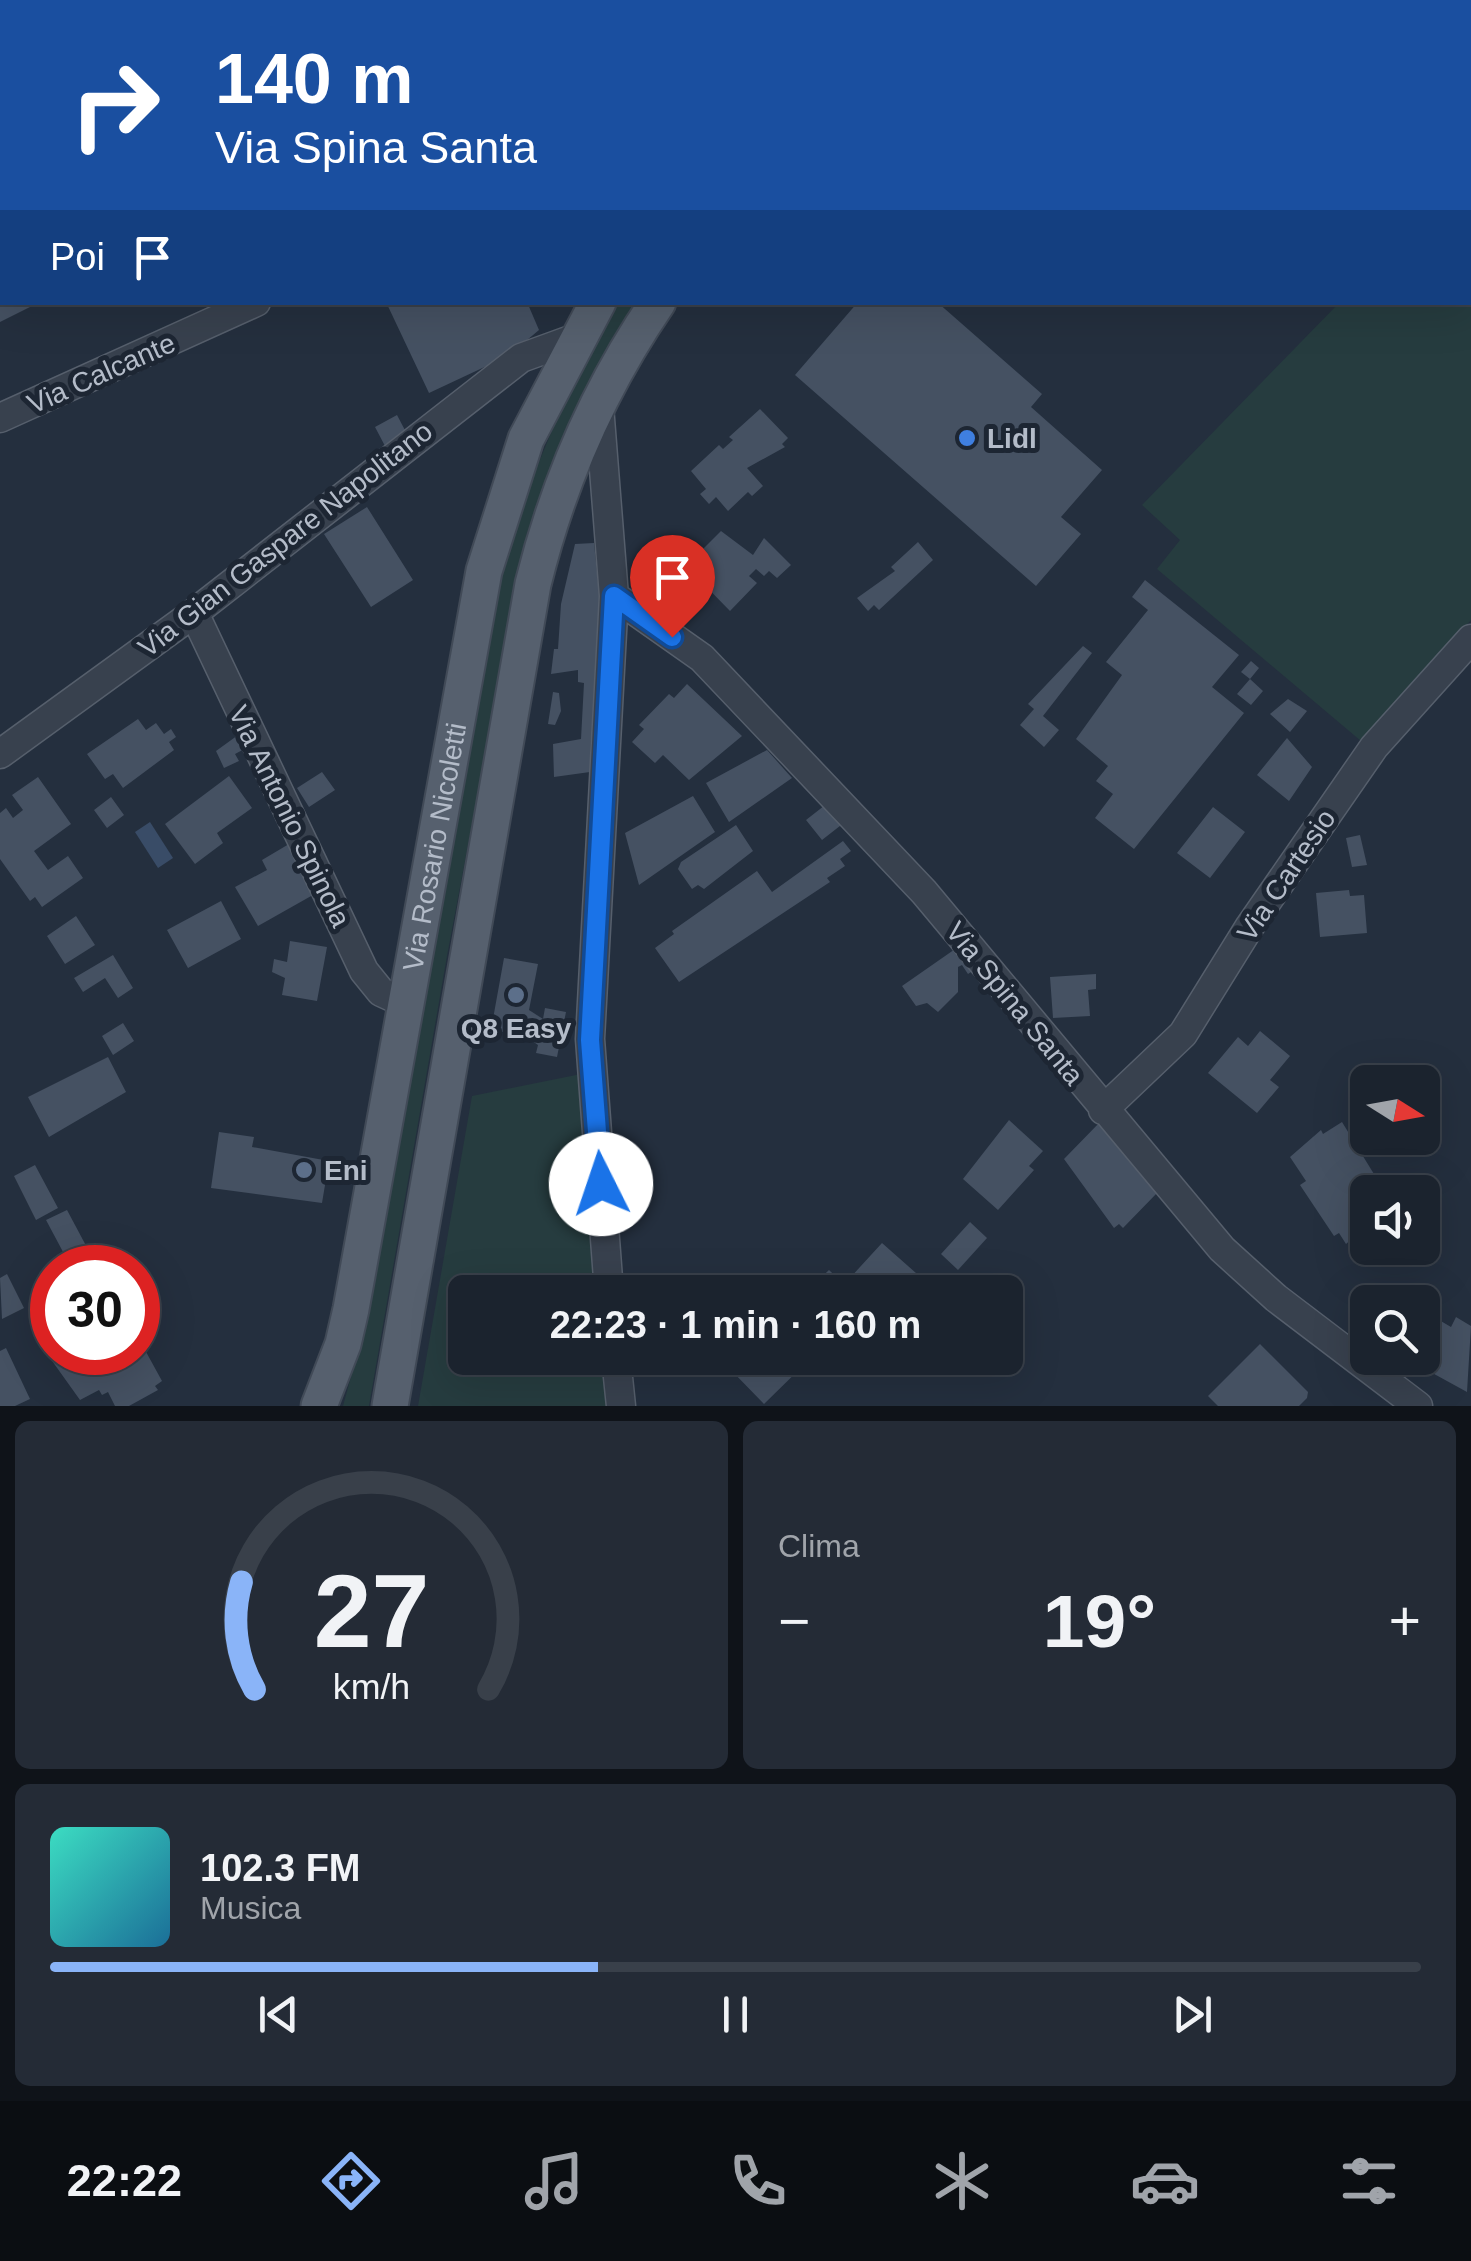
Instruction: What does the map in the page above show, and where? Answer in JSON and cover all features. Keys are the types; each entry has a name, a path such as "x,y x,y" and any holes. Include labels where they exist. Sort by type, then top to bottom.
{"main road":[{"name":"Via Rosario Nicoletti","path":"319,1406 344,1344 484,571 526,439 596,305"},
{"name":"Via Rosario Nicoletti","path":"390,1406 533,584 560,492 599,401 656,305"}],"street":[{"name":"Via Calcante","path":"0,418 249,305"},
{"name":"Via Gian Gaspare Napolitano","path":"0,754 194,613 521,358 576,338"},
{"path":"599,401 614,596 590,1040 608,1275"},
{"name":"Via Spina Santa","path":"614,596 702,658 885,850 1222,1249 1276,1298 1418,1406"},
{"name":"Via Antonio Spinola","path":"194,613 364,971 381,992 405,1004"},
{"name":"Via Cartesio","path":"1103,1110 1182,1034 1250,926 1374,747 1471,639"},
{"path":"618,1375 621,1406"}],"green space":[{"path":"617,305 636,305 581,398 527,533 447,956 369,1406 343,1406 369,1311 499,583 522,509 581,370"},
{"path":"1337,305 1471,305 1471,620 1361,741 1157,569 1180,540 1142,505"},
{"path":"581,1074 597,1275 448,1275 448,1375 604,1375 606,1406 418,1406 472,1096"}],"water":[{"path":"150,822 173,858 158,868 135,832"}],"building":[{"path":"0,305 34,305 0,322"},
{"path":"387,305 528,305 539,330 508,356 429,393"},
{"name":"Lidl","path":"855,305 940,305 1042,394 1031,407 1102,470 1061,517 1081,534 1036,586 795,375"},
{"path":"760,409 788,438 782,444 785,447 747,468 763,486 752,496 748,492 728,511 716,497 709,504 700,494 706,489 691,471 719,445 723,449 733,440 729,437"},
{"path":"397,415 407,434 385,446 375,427"},
{"path":"367,507 413,580 371,607 324,534"},
{"path":"721,531 753,555 764,538 791,565 777,578 769,571 764,576 756,569 749,576 757,583 730,611 686,566"},
{"path":"918,542 933,560 879,610 874,605 868,611 857,598 895,571 891,567"},
{"path":"594,543 601,612 596,736 591,737 590,772 554,777 553,744 581,739 584,683 578,682 578,670 551,674 554,649 558,649 561,604 575,544"},
{"path":"1145,580 1239,655 1212,687 1244,713 1134,849 1095,818 1113,794 1096,781 1108,766 1076,739 1122,675 1106,662 1148,610 1132,597"},
{"path":"1083,646 1092,653 1043,716 1059,730 1044,747 1020,725 1034,709 1028,704"},
{"path":"1251,661 1259,668 1250,679 1241,672"},
{"path":"1250,679 1263,691 1251,705 1237,694"},
{"path":"687,684 742,736 689,780 663,755 655,763 632,742 644,729 639,725 669,694 674,698"},
{"path":"553,692 559,693 561,711 555,725 548,724"},
{"path":"1288,699 1307,711 1290,732 1270,714"},
{"path":"138,719 146,730 156,723 164,734 171,729 176,737 169,742 174,750 123,788 113,774 105,779 87,754"},
{"path":"245,730 252,745 235,754 239,761 224,768 216,751"},
{"path":"1287,738 1312,767 1289,801 1257,775"},
{"path":"767,750 792,778 729,822 706,783"},
{"path":"322,772 335,790 309,807 297,788"},
{"path":"229,776 252,808 217,833 223,843 195,864 165,824"},
{"path":"38,777 71,824 34,851 48,870 68,856 83,878 42,907 35,897 30,901 0,859 0,813 6,808 13,818 23,810 12,795"},
{"path":"693,796 715,832 639,885 625,833"},
{"path":"111,797 124,815 107,828 94,810"},
{"path":"829,802 845,822 822,840 806,820"},
{"path":"1213,807 1245,832 1210,878 1177,853"},
{"path":"736,825 753,851 704,889 698,885 692,889 678,869 681,862"},
{"path":"1360,835 1367,865 1352,867 1346,838"},
{"path":"843,841 851,851 840,859 845,866 827,878 830,882 679,982 655,948 674,934 672,931 757,871 772,892"},
{"path":"289,844 320,891 258,926 235,887 267,870 262,860"},
{"path":"1349,890 1350,896 1364,895 1367,933 1320,937 1316,893"},
{"path":"221,901 241,939 188,968 167,930"},
{"path":"76,916 95,945 65,964 47,936"},
{"path":"290,941 327,947 317,1001 282,995 285,978 272,972 274,959 287,962"},
{"path":"958,947 974,970 968,974 962,965 958,967 958,992 938,1012 927,1003 916,1006 902,986"},
{"path":"113,955 133,988 118,998 105,978 83,992 74,978"},
{"path":"504,958 538,964 529,1010 543,1019 545,1008 566,1012 557,1057 536,1053 538,1045 525,1036 491,1030"},
{"path":"1096,974 1096,989 1088,990 1090,1016 1053,1018 1050,977"},
{"path":"123,1023 134,1041 113,1055 102,1036"},
{"path":"1260,1031 1290,1056 1270,1080 1279,1087 1257,1113 1208,1073 1238,1037 1248,1046"},
{"path":"108,1057 126,1092 49,1137 28,1097"},
{"path":"1009,1120 1043,1151 1029,1166 1034,1170 998,1210 963,1179"},
{"path":"1101,1121 1157,1193 1123,1228 1119,1224 1114,1228 1064,1159"},
{"path":"1342,1122 1350,1135 1350,1155 1362,1155 1375,1175 1350,1175 1350,1240 1346,1244 1339,1233 1334,1236 1300,1185 1306,1181 1290,1157 1321,1130 1323,1134"},
{"path":"219,1132 254,1137 252,1147 329,1161 322,1203 211,1188"},
{"path":"35,1165 58,1208 36,1220 14,1176"},
{"path":"67,1210 86,1245 59,1245 46,1220"},
{"path":"970,1222 987,1238 958,1270 941,1254"},
{"path":"882,1243 918,1275 853,1275"},
{"path":"7,1274 24,1308 2,1319 0,1278"},
{"path":"1456,1317 1471,1326 1467,1392 1436,1375 1440,1375 1440,1321 1451,1327"},
{"path":"1260,1344 1308,1392 1307,1398 1299,1406 1218,1406 1208,1396"},
{"path":"6,1348 30,1399 15,1406 0,1406 0,1351"},
{"path":"62,1375 159,1375 162,1381 155,1386 158,1390 129,1406 115,1406 108,1392 102,1395 99,1390 80,1400"},
{"path":"736,1375 794,1375 764,1404"}],"place":[{"name":"Lidl","path":"967,438"},
{"name":"Q8 Easy","path":"516,995"},
{"name":"Eni","path":"304,1170"}],"route":[{"path":"601,1184 590,1040 614,596 672,637"}]}
